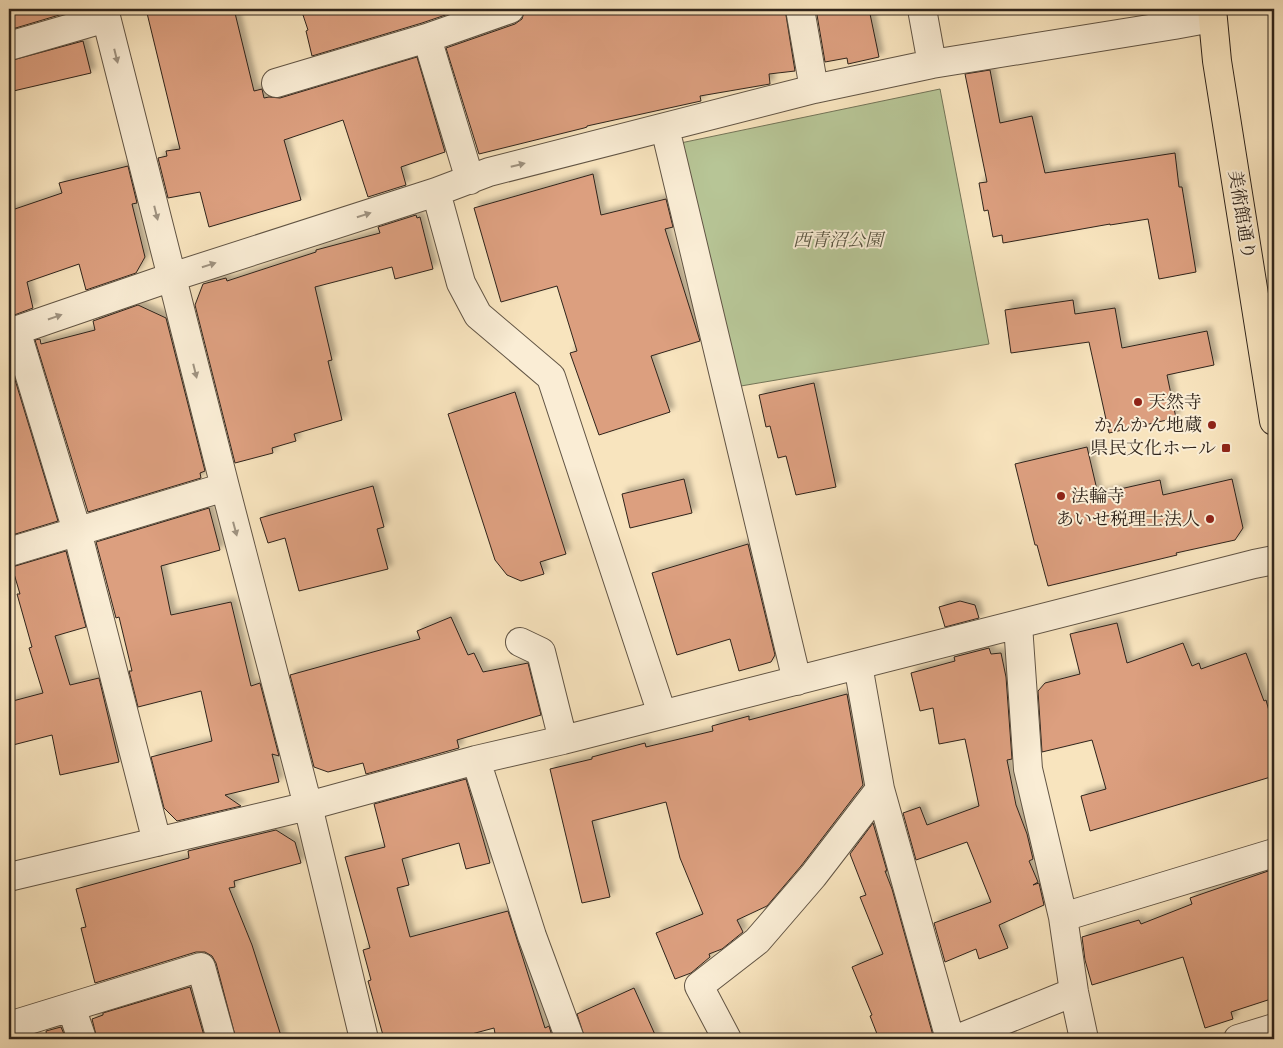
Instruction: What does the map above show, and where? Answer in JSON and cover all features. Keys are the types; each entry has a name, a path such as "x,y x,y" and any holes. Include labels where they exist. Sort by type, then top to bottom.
{"highway":[{"name":"美術館通り","path":"1212,13 1217,61 1274,421"}],"street":[{"path":"276,83 427,38 510,9"},
{"path":"800,9 814,89"},
{"path":"922,9 932,64"},
{"path":"157,842 77,531 13,331 172,277 436,192 489,172 814,89 932,64 1174,25 1212,13"},
{"path":"9,46 105,14 308,806 364,1039"},
{"path":"427,38 470,180"},
{"path":"666,128 797,681"},
{"path":"436,192 461,283 478,314 551,377 662,714"},
{"path":"9,552 225,487"},
{"path":"9,877 308,806 476,760 563,740 1274,560"},
{"path":"1018,625 1028,769 1063,918 1074,992 1084,1039"},
{"path":"520,642 541,652 563,740"},
{"path":"858,665 880,789 950,1039"},
{"path":"476,760 532,936 570,1039"},
{"path":"727,1039 698,986 756,941 813,876 880,789"},
{"path":"1063,918 1274,853"},
{"path":"9,1026 201,968 221,1039"},
{"path":"957,1039 1074,992"},
{"path":"72,1007 82,1039"},
{"path":"1238,1039 1274,1028"}],"green space":[{"name":"西青沼公園","path":"940,89 989,344 735,387 671,145"}],"building":[{"path":"9,9 75,9 76,10 9,30"},
{"path":"146,9 234,9 254,91 262,89 264,98 280,98 417,57 445,152 401,167 406,185 368,197 343,120 284,140 301,200 209,227 200,192 168,198 158,158 167,156 166,151 180,149"},
{"path":"301,9 463,9 312,56 306,31 308,30"},
{"path":"525,9 785,9 795,71 769,74 770,84 700,96 701,101 587,126 479,154 446,48 515,24 522,19"},
{"path":"816,9 869,9 879,57 848,64 847,58 825,62"},
{"path":"83,41 91,73 9,92 9,61"},
{"path":"990,70 1000,123 1032,116 1045,173 1175,153 1179,187 1182,187 1196,272 1159,279 1148,219 1003,243 1002,235 993,237 988,210 984,211 979,183 987,182 965,74"},
{"path":"128,166 137,203 132,204 145,257 136,273 86,290 79,264 27,282 33,308 9,317 9,211 62,193 59,183"},
{"path":"593,174 601,215 666,199 673,227 665,229 700,341 651,356 670,412 599,435 570,353 577,351 557,286 501,302 474,208"},
{"path":"416,215 417,218 420,217 433,269 395,279 392,267 315,287 332,360 328,361 342,420 294,434 296,441 272,448 273,453 235,463 195,305 203,284 226,278 227,281 316,252 316,250 380,233 378,227"},
{"path":"1073,300 1075,314 1115,308 1122,348 1207,331 1214,365 1167,375 1176,418 1109,433 1089,342 1011,353 1005,310"},
{"path":"138,305 166,318 205,471 200,473 201,478 88,512 35,340 40,339 41,344 95,330 93,321"},
{"path":"9,360 58,521 9,536"},
{"path":"814,383 836,487 796,495 786,456 778,458 770,426 766,427 759,395"},
{"path":"515,392 566,554 540,562 544,574 521,581 507,575 495,560 448,414"},
{"path":"1087,447 1098,494 1160,480 1163,495 1232,479 1243,528 1235,540 1048,586 1037,545 1035,545 1015,464"},
{"path":"684,479 692,513 630,528 622,494"},
{"path":"373,486 384,527 377,529 388,569 299,591 285,538 268,543 260,518"},
{"path":"209,508 220,550 161,566 171,615 231,602 251,686 260,683 279,756 272,754 279,782 225,795 241,806 177,821 164,808 151,757 212,741 201,691 138,707 129,671 132,671 119,617 116,618 96,542"},
{"path":"748,544 775,655 771,662 739,671 730,639 677,655 652,573"},
{"path":"66,551 86,627 55,636 70,685 99,678 119,762 60,775 52,735 9,746 9,702 43,693 29,648 32,647 17,594 20,594 12,567"},
{"path":"960,601 975,605 979,618 945,627 939,607"},
{"path":"451,617 468,655 474,653 483,672 528,663 541,715 457,740 459,748 366,774 363,763 328,772 314,767 290,675 420,639 417,631"},
{"path":"1117,623 1127,663 1183,643 1192,666 1199,663 1201,669 1246,653 1264,701 1266,700 1274,729 1274,776 1090,831 1081,796 1106,789 1092,740 1042,752 1038,691 1045,683 1080,674 1070,634"},
{"path":"989,648 991,654 1001,653 1006,677 1012,759 1007,760 1016,805 1027,834 1033,859 1029,861 1038,882 1033,885 1039,883 1044,905 999,925 1008,948 979,959 976,949 945,962 934,923 991,902 967,842 916,860 903,813 920,807 927,825 979,806 965,739 939,744 933,708 920,711 911,673 955,661 954,657"},
{"path":"847,694 863,785 801,866 767,906 737,920 743,932 722,949 709,954 710,957 691,973 675,979 656,933 703,914 680,858 666,802 592,821 610,897 582,903 550,769 645,743 646,747 713,731 712,726 749,716 749,720"},
{"path":"466,779 490,863 466,869 459,843 402,859 409,885 397,888 410,937 508,911 545,1028 549,1026 553,1039 496,1039 494,1028 453,1039 384,1039 368,981 371,980 363,950 370,948 345,857 385,847 374,804"},
{"path":"873,823 934,1039 879,1039 870,1016 872,1015 852,967 883,954 860,897 866,895 850,854"},
{"path":"276,830 295,842 301,863 234,881 235,887 229,888 252,945 282,1039 236,1039 216,963 212,956 205,952 196,952 95,983 81,928 86,927 76,889 189,858 188,851"},
{"path":"1274,869 1274,998 1231,1012 1233,1019 1205,1028 1183,957 1092,985 1085,960 1082,937 1139,920 1141,924 1192,904 1190,898"},
{"path":"190,987 205,1039 97,1039 92,1019 103,1015 103,1013"},
{"path":"634,988 657,1039 585,1039 577,1014"},
{"path":"61,1027 66,1039 47,1039 46,1031"}],"place":[{"name":"天然寺","path":"1138,402"},
{"name":"かんかん地蔵","path":"1212,425"},
{"name":"県民文化ホール","path":"1226,448"},
{"name":"法輪寺","path":"1061,496"},
{"name":"あいせ税理士法人","path":"1210,519"}]}
